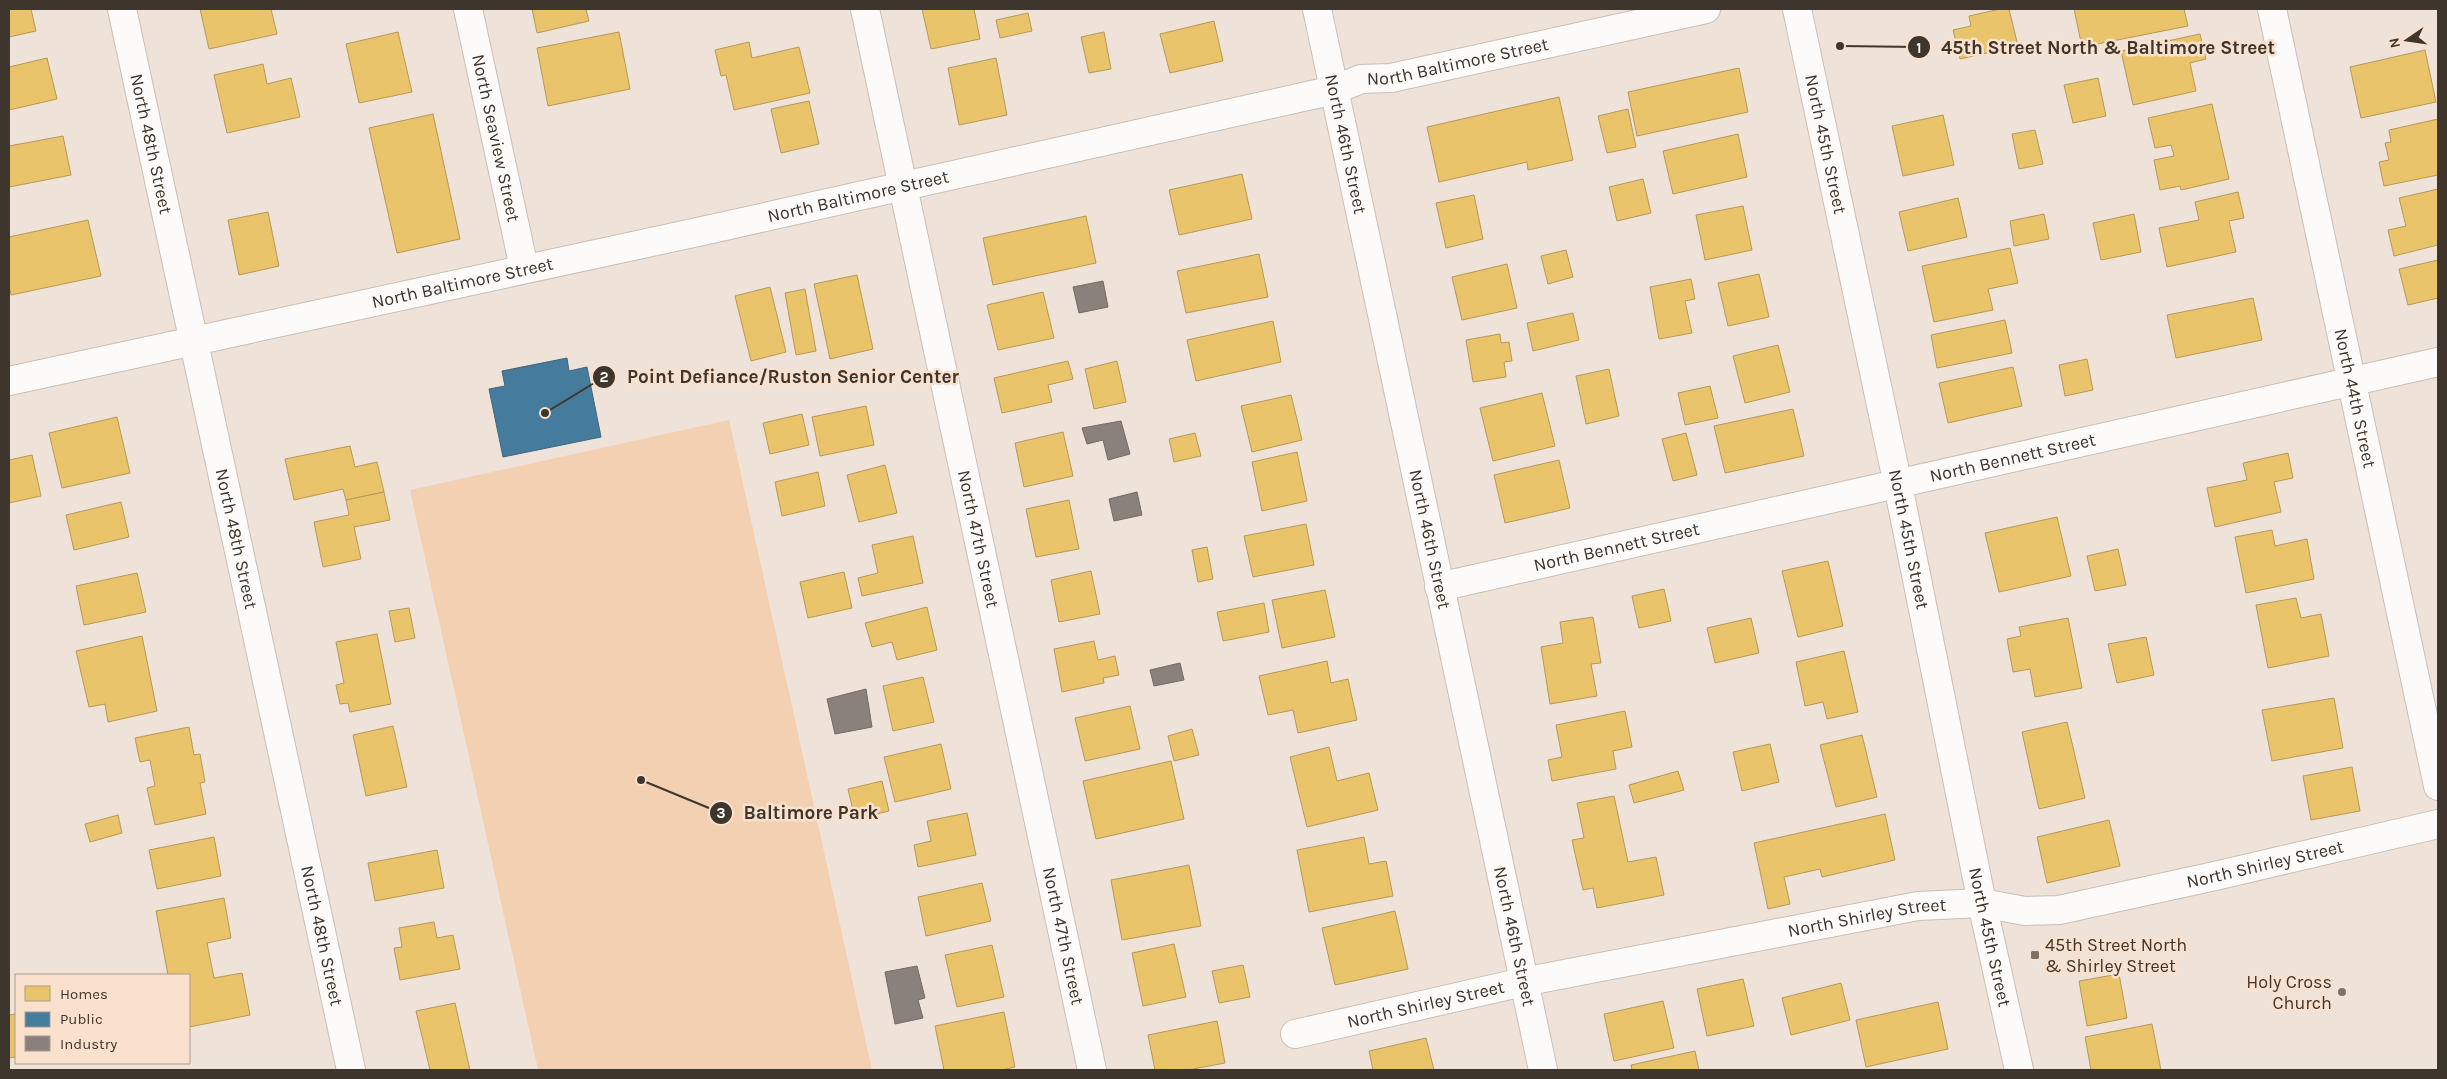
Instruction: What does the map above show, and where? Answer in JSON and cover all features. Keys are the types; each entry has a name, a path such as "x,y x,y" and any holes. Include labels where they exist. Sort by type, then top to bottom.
{"street":[{"name":"North 48th Street","path":"122,9 351,1070"},
{"name":"North Seaview Street","path":"468,9 524,268"},
{"name":"North 47th Street","path":"865,9 904,184 1092,1070"},
{"name":"North 46th Street","path":"1317,9 1543,1070"},
{"name":"North Baltimore Street","path":"9,381 524,268 707,230 904,184 1334,90 1361,78 1391,78 1706,9"},
{"name":"North 45th Street","path":"1797,9 1898,485 1982,903 2019,1070"},
{"name":"North 44th Street","path":"2272,9 2438,786"},
{"name":"North Bennett Street","path":"1439,587 2438,362"},
{"name":"North Shirley Street","path":"1295,1034 1523,982 1918,906 1982,903 2025,911 2059,910 2438,824"}],"shaded area":[{"path":"729,420 872,1070 538,1070 410,490"}],"building: Homes":[{"path":"9,9 31,9 36,31 9,37"},
{"path":"200,9 271,9 277,34 209,49"},
{"path":"532,9 586,9 589,21 537,33"},
{"path":"922,9 974,9 980,39 931,49"},
{"path":"2000,9 2009,9 2018,46 1960,59 1953,30 1971,26 1969,16"},
{"path":"2074,9 2184,9 2188,26 2082,47"},
{"path":"1028,13 1032,31 1000,38 996,20"},
{"path":"1214,21 1223,61 1170,73 1160,34"},
{"path":"398,32 412,92 359,103 346,44"},
{"path":"619,32 630,89 548,106 537,48"},
{"path":"1104,32 1111,69 1089,73 1081,37"},
{"path":"2200,34 2206,59 2190,63 2196,91 2133,105 2121,51"},
{"path":"749,42 752,58 799,47 810,93 734,110 726,75 721,76 715,50"},
{"path":"2425,50 2436,102 2361,118 2350,67"},
{"path":"47,58 57,99 9,110 9,67"},
{"path":"996,58 1007,115 959,125 948,68"},
{"path":"263,64 267,84 291,78 300,117 227,133 214,75"},
{"path":"1739,68 1748,112 1637,136 1628,92"},
{"path":"2098,78 2106,116 2073,123 2064,85"},
{"path":"1559,97 1573,160 1528,170 1527,162 1439,182 1427,127"},
{"path":"809,101 819,144 781,153 771,109"},
{"path":"2212,104 2229,179 2181,190 2180,186 2160,190 2154,160 2174,156 2171,145 2155,148 2148,118"},
{"path":"1628,109 1636,147 1607,153 1598,116"},
{"path":"433,114 460,239 397,253 369,128"},
{"path":"1943,115 1954,165 1903,176 1892,126"},
{"path":"2438,119 2438,175 2384,186 2379,162 2389,160 2385,143 2391,142 2389,130"},
{"path":"2035,130 2043,164 2019,169 2012,134"},
{"path":"1738,134 1747,177 1673,194 1663,151"},
{"path":"63,136 71,175 9,187 9,146"},
{"path":"1242,174 1252,219 1179,235 1169,190"},
{"path":"1643,179 1651,213 1617,221 1609,187"},
{"path":"2438,189 2438,245 2394,256 2388,230 2406,226 2399,198"},
{"path":"2238,192 2244,218 2229,221 2236,252 2167,267 2159,228 2199,220 2195,202"},
{"path":"1474,195 1483,239 1446,248 1436,203"},
{"path":"1958,198 1967,237 1908,251 1899,212"},
{"path":"1743,206 1752,250 1705,260 1696,215"},
{"path":"268,212 279,266 239,275 228,220"},
{"path":"2044,214 2049,239 2014,246 2010,221"},
{"path":"2134,214 2141,252 2101,260 2093,223"},
{"path":"1086,216 1096,263 993,285 983,238"},
{"path":"88,220 101,276 11,295 9,286 9,237"},
{"path":"2010,248 2018,283 1988,289 1993,310 1934,322 1922,266"},
{"path":"1566,250 1573,277 1548,284 1541,256"},
{"path":"1259,254 1268,297 1186,313 1177,271"},
{"path":"2438,260 2438,298 2408,305 2399,269"},
{"path":"1507,264 1517,308 1462,320 1452,277"},
{"path":"1759,274 1769,317 1728,326 1718,283"},
{"path":"857,275 873,349 830,359 814,284"},
{"path":"1691,279 1695,299 1685,301 1692,333 1659,339 1650,287"},
{"path":"770,287 786,352 751,361 735,296"},
{"path":"805,289 816,351 796,355 785,293"},
{"path":"1043,292 1054,338 998,350 987,305"},
{"path":"2253,298 2262,340 2176,358 2167,315"},
{"path":"1573,313 1579,340 1533,351 1527,323"},
{"path":"2005,320 2012,353 1937,368 1931,335"},
{"path":"1273,321 1281,362 1196,381 1187,340"},
{"path":"1500,334 1501,343 1509,342 1512,361 1504,362 1506,377 1473,382 1466,340"},
{"path":"1778,345 1790,392 1745,403 1733,356"},
{"path":"2087,359 2093,390 2065,396 2059,365"},
{"path":"1068,361 1073,379 1048,385 1052,402 1002,413 994,378"},
{"path":"1117,361 1126,402 1094,409 1085,369"},
{"path":"2013,367 2022,406 1948,423 1939,383"},
{"path":"1609,369 1619,416 1586,424 1576,376"},
{"path":"1710,386 1718,418 1685,425 1678,393"},
{"path":"1542,393 1555,446 1493,461 1480,408"},
{"path":"1291,395 1302,440 1252,452 1241,406"},
{"path":"866,406 874,445 820,456 812,417"},
{"path":"1793,409 1804,456 1725,473 1714,426"},
{"path":"802,414 809,445 770,454 763,423"},
{"path":"117,417 130,473 62,488 49,433"},
{"path":"1063,432 1073,476 1024,487 1015,443"},
{"path":"1195,433 1201,456 1174,462 1169,439"},
{"path":"1686,433 1697,475 1673,481 1662,439"},
{"path":"350,446 355,467 377,462 384,492 346,500 343,489 294,500 285,459"},
{"path":"1297,452 1307,501 1262,511 1252,462"},
{"path":"2288,453 2293,478 2274,482 2281,512 2215,527 2207,488 2247,480 2243,463"},
{"path":"32,455 41,496 9,503 9,460"},
{"path":"1559,460 1570,508 1505,523 1494,475"},
{"path":"885,465 897,513 859,522 847,475"},
{"path":"818,472 825,506 782,516 775,482"},
{"path":"384,492 390,520 354,527 361,559 323,567 314,522 349,515 346,500"},
{"path":"1069,500 1079,549 1036,557 1026,509"},
{"path":"121,502 129,537 74,550 66,515"},
{"path":"2057,517 2071,576 1999,592 1985,533"},
{"path":"1306,524 1314,565 1253,577 1244,536"},
{"path":"2272,530 2275,546 2307,539 2314,579 2246,593 2235,537"},
{"path":"913,536 923,583 862,596 858,578 878,573 872,545"},
{"path":"1207,547 1213,579 1198,582 1192,550"},
{"path":"2118,549 2126,585 2095,591 2087,556"},
{"path":"1828,561 1843,626 1798,637 1782,571"},
{"path":"1091,571 1100,614 1059,622 1051,580"},
{"path":"844,572 852,608 808,618 800,582"},
{"path":"137,573 146,612 84,625 76,586"},
{"path":"1664,589 1671,621 1639,628 1632,596"},
{"path":"1325,590 1335,637 1282,648 1272,600"},
{"path":"2296,598 2301,618 2321,614 2329,656 2268,668 2256,605"},
{"path":"1264,603 1269,632 1223,641 1217,612"},
{"path":"927,607 937,650 897,660 892,642 872,647 865,623"},
{"path":"409,608 415,638 395,642 389,611"},
{"path":"1593,617 1601,663 1591,664 1597,696 1550,704 1541,647 1563,643 1560,622"},
{"path":"1751,618 1759,653 1715,663 1707,628"},
{"path":"2068,618 2082,688 2035,697 2030,669 2013,672 2007,639 2021,636 2019,627"},
{"path":"377,634 391,704 350,712 348,703 340,704 336,685 344,683 336,642"},
{"path":"142,636 157,711 108,722 105,704 89,707 76,651"},
{"path":"2146,637 2154,675 2117,683 2108,644"},
{"path":"1094,641 1098,660 1115,656 1119,675 1103,678 1104,683 1062,692 1054,649"},
{"path":"1844,651 1858,712 1827,719 1823,702 1805,706 1796,662"},
{"path":"1327,661 1331,683 1348,679 1357,720 1298,733 1293,710 1268,715 1259,676"},
{"path":"923,677 934,722 893,731 883,686"},
{"path":"2334,698 2343,748 2272,761 2262,710"},
{"path":"1130,706 1140,749 1085,761 1075,718"},
{"path":"1625,711 1632,747 1613,751 1616,769 1552,781 1548,760 1562,757 1556,725"},
{"path":"2067,722 2085,798 2039,809 2022,732"},
{"path":"393,726 407,787 366,796 353,735"},
{"path":"189,727 194,755 200,754 205,782 200,783 206,814 155,825 147,788 155,786 150,760 140,762 135,738"},
{"path":"1192,729 1199,755 1174,761 1168,736"},
{"path":"1862,735 1877,797 1836,807 1820,745"},
{"path":"941,744 951,789 895,802 884,757"},
{"path":"1770,744 1779,782 1742,791 1733,752"},
{"path":"1329,747 1337,781 1369,773 1378,810 1307,827 1290,757"},
{"path":"1171,761 1184,819 1096,839 1083,781"},
{"path":"2352,767 2360,811 2311,820 2303,776"},
{"path":"1678,771 1684,790 1634,803 1629,785"},
{"path":"882,781 889,811 855,819 848,789"},
{"path":"1614,796 1628,862 1656,857 1664,895 1597,908 1593,888 1583,890 1572,840 1584,838 1577,803"},
{"path":"967,813 976,855 918,867 914,845 931,841 927,821"},
{"path":"1885,814 1895,860 1822,877 1820,869 1784,877 1790,904 1768,909 1754,843"},
{"path":"118,815 122,833 90,842 85,824"},
{"path":"2109,820 2120,866 2047,883 2037,837"},
{"path":"214,837 221,876 157,889 149,850"},
{"path":"1364,837 1369,864 1386,861 1393,896 1309,912 1297,850"},
{"path":"437,850 444,888 375,901 368,863"},
{"path":"1189,865 1201,926 1122,940 1111,880"},
{"path":"982,883 991,921 926,936 918,897"},
{"path":"224,898 231,938 207,943 214,978 242,973 250,1015 190,1027 190,974 168,974 156,911"},
{"path":"1395,911 1408,969 1335,985 1322,928"},
{"path":"434,922 437,938 453,935 460,969 400,980 394,948 402,947 399,928"},
{"path":"1174,944 1186,997 1143,1006 1132,953"},
{"path":"992,945 1004,997 957,1007 945,955"},
{"path":"1243,965 1250,997 1219,1003 1212,971"},
{"path":"2119,974 2127,1018 2087,1026 2079,981"},
{"path":"1743,979 1754,1026 1707,1036 1697,989"},
{"path":"1841,983 1850,1020 1791,1035 1782,998"},
{"path":"1663,1001 1674,1048 1614,1061 1604,1014"},
{"path":"1938,1002 1948,1049 1866,1067 1856,1020"},
{"path":"455,1003 470,1070 430,1070 416,1011"},
{"path":"1004,1012 1015,1067 1001,1070 944,1070 935,1026"},
{"path":"15,1014 15,1057 9,1058 9,1015"},
{"path":"1217,1021 1225,1063 1188,1070 1155,1070 1148,1035"},
{"path":"2152,1024 2161,1070 2091,1070 2085,1037"},
{"path":"1426,1038 1434,1070 1373,1070 1369,1051"},
{"path":"1695,1051 1699,1070 1632,1070 1631,1065"}],"building: Public":[{"path":"567,358 569,371 587,367 601,437 503,457 489,389 505,386 502,371"}],"building: Industry":[{"path":"1103,281 1108,307 1079,313 1073,287"},
{"path":"1121,421 1130,454 1108,460 1103,440 1087,444 1082,428"},
{"path":"1137,492 1142,515 1114,521 1109,499"},
{"path":"1180,663 1184,680 1154,686 1150,670"},
{"path":"866,689 872,727 835,734 827,699"},
{"path":"917,966 925,998 918,1000 923,1018 895,1024 885,972"}],"place":[{"name":"45th Street North & Baltimore Street","path":"1840,46"},
{"name":"Point Defiance/Ruston Senior Center","path":"545,413"},
{"name":"Baltimore Park","path":"641,780"},
{"name":"45th Street North & Shirley Street","path":"2035,955"},
{"name":"Holy Cross Church","path":"2342,992"}]}
